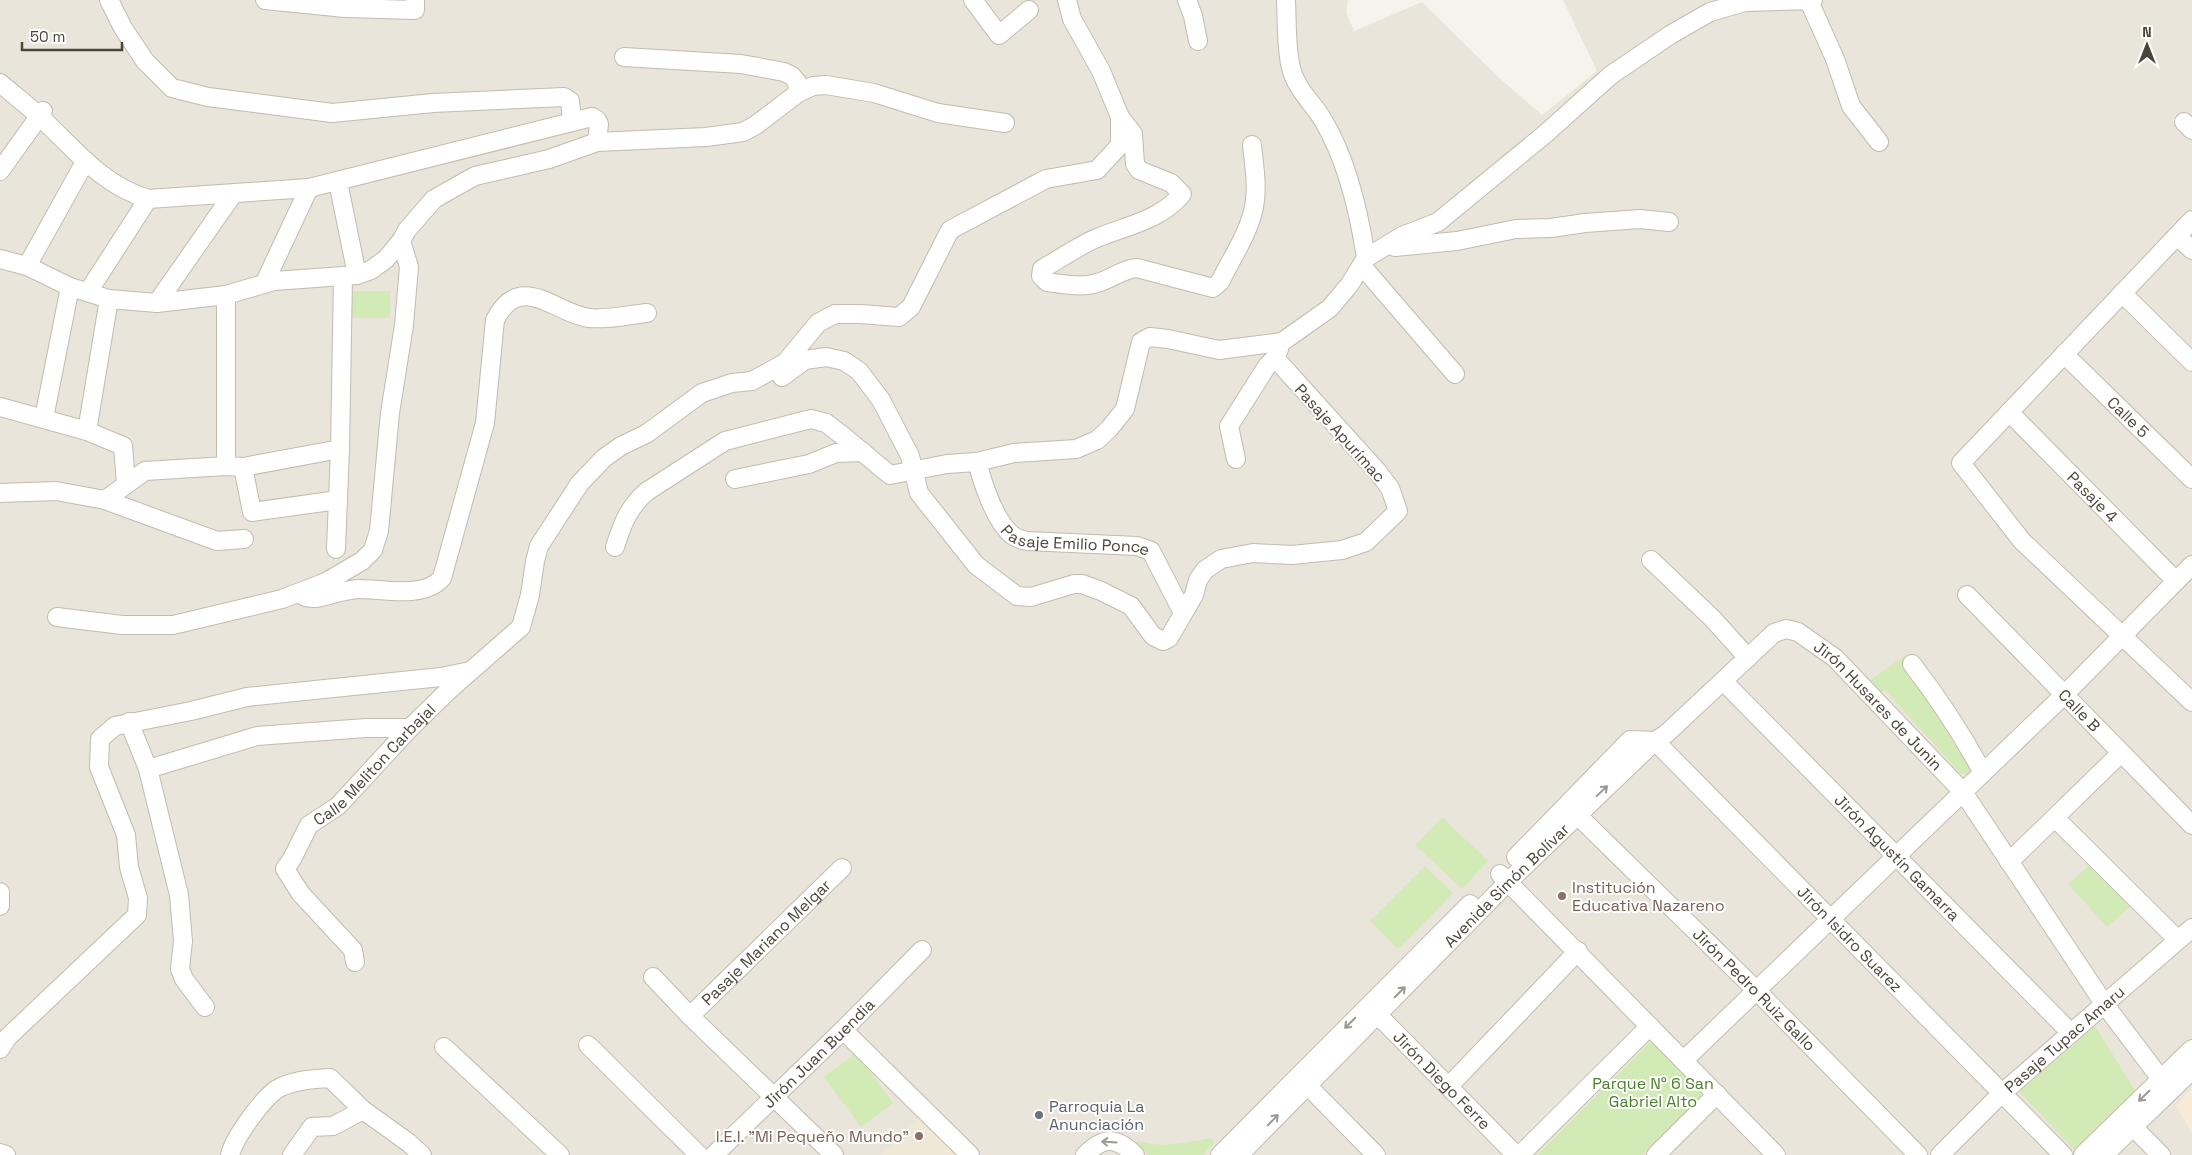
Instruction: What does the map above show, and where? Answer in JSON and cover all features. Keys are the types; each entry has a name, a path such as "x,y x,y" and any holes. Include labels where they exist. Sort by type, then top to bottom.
{"street":[{"path":"109,0 123,28 145,61 172,88 208,97 332,112 433,103 564,97 570,102 572,121"},
{"path":"265,0 345,8 415,10 415,0"},
{"path":"973,0 999,35 1029,10"},
{"path":"1067,0 1072,19 1101,71 1120,117 1133,134 1135,164 1139,170 1171,183 1182,194 1177,200 1152,218 1095,238 1042,269 1041,276 1047,282 1098,283 1127,269 1138,268 1213,288 1220,282 1250,222 1254,208 1256,192 1252,145"},
{"path":"1187,0 1193,16 1198,41"},
{"path":"1286,0 1292,70 1303,93 1323,120 1342,159 1369,258 1455,374"},
{"path":"615,547 625,518 637,500 646,492 725,441 811,419 826,423 890,475 947,464 977,462 1014,453 1076,449 1097,440 1109,429 1125,409 1141,342 1150,338 1168,339 1219,350 1282,342 1330,308 1369,258 1402,236 1438,222 1538,140 1611,75 1710,12 1744,2 1811,1 1835,59 1851,106 1879,142"},
{"path":"624,57 740,64 784,72 792,76 797,82 798,93"},
{"path":"0,83 41,113 85,162 107,180 134,195 148,199 310,188 592,117 599,124 597,142"},
{"path":"0,259 27,266 70,286 109,299 157,303 226,294 274,281 350,276 371,270 386,259 423,209 434,199 475,176 549,159 597,142 706,137 743,132 756,125 798,93 813,86 826,85 874,93 938,112 1005,123"},
{"path":"0,171 41,113"},
{"path":"752,381 785,363 818,323 835,314 899,317 911,307 950,230 1046,179 1097,170 1120,145 1120,117"},
{"path":"27,266 85,162"},
{"path":"336,549 350,276 338,182"},
{"path":"264,284 310,188"},
{"path":"157,303 233,194"},
{"path":"88,292 148,199"},
{"path":"1369,258 1516,229 1551,228 1585,222 1640,219 1669,222"},
{"path":"2189,693 2123,635 2022,541 1961,463 2192,220"},
{"path":"2177,236 2192,250"},
{"path":"57,617 122,626 173,626 282,599 326,582 355,566 373,550 378,531 390,413 405,316 409,267 401,241"},
{"path":"44,418 70,286"},
{"path":"2122,293 2192,362"},
{"path":"226,294 226,466"},
{"path":"300,592 304,597 310,598 357,588 408,592 437,584 442,578 485,423 496,320 501,309 512,300 527,296 541,298 575,314 589,318 647,313"},
{"path":"87,431 109,299"},
{"path":"1236,459 1229,426 1267,366 1275,358 1282,342"},
{"name":"Calle 5","path":"2064,354 2192,479"},
{"name":"Calle Meliton Carbajal","path":"355,962 354,950 301,894 285,869 310,825 338,806 410,728 449,690 520,627 530,595 539,546 586,477 604,458 621,446 646,434 702,393 732,383 780,378 805,360 826,357 844,361 859,371 881,400 910,456 919,493 976,566 1017,596 1031,597 1074,584 1082,584 1131,606 1153,636 1163,641 1170,638 1205,570 1221,559 1253,553 1292,555 1342,550 1366,542 1398,511"},
{"name":"Pasaje Apurímac","path":"1275,358 1377,471 1390,488 1398,511"},
{"path":"0,407 87,431 123,446 126,484"},
{"name":"Pasaje 4","path":"2009,412 2176,580"},
{"path":"105,500 145,471 226,466 243,467 340,449"},
{"path":"735,479 809,464 836,453 863,452"},
{"name":"Pasaje Emilio Ponce","path":"977,462 984,487 1005,528 1014,536 1027,541 1137,546 1150,551 1183,613"},
{"path":"243,467 252,512 338,500"},
{"path":"0,493 56,491 105,500 217,541 244,539"},
{"path":"1651,560 1713,619 1748,658"},
{"path":"1684,1060 2064,695 2192,565"},
{"name":"Calle B","path":"1966,595 2192,825"},
{"name":"Avenida Simón Bolívar","path":"1230,1153 1572,810 1666,734 1774,633 1786,629"},
{"name":"Jirón Husares de Junin","path":"1786,629 1798,632 1835,658 1963,792 2105,1005 2165,1086"},
{"path":"1912,664 1946,710 1983,773"},
{"path":"0,1049 8,1037 137,915 138,898 129,868 126,835 99,767 100,739 115,726 191,711 247,696 441,677 473,670"},
{"name":"Jirón Agustín Gamarra","path":"1723,681 2071,1033"},
{"path":"129,722 148,769 179,895 183,941 180,969 184,979 205,1007"},
{"path":"148,769 256,736 366,728 410,728"},
{"name":"Avenida Simón Bolívar","path":"1572,810 1630,740 1655,741"},
{"name":"Jirón Isidro Suarez","path":"1655,741 2062,1155"},
{"path":"2009,862 2121,753"},
{"name":"Jirón Pedro Ruiz Gallo","path":"1572,810 1756,990 1918,1155"},
{"path":"2055,818 2178,940"},
{"name":"Pasaje Mariano Melgar","path":"690,1016 842,868"},
{"path":"1504,878 1578,951 1776,1155"},
{"path":"0,892 0,906"},
{"name":"Pasaje Tupac Amaru","path":"1940,1155 2001,1094 2192,928"},
{"name":"Jirón Juan Buendia","path":"714,1155 843,1030 922,950"},
{"path":"1449,1086 1578,951"},
{"path":"653,977 690,1016 834,1155"},
{"name":"Avenida Simón Bolívar","path":"1230,1153 1307,1085 1373,1009"},
{"name":"Jirón Diego Ferre","path":"1373,1009 1518,1155"},
{"path":"1518,1155 1650,1026"},
{"path":"843,1030 970,1155"},
{"path":"588,1045 699,1155"},
{"path":"444,1047 560,1155"},
{"path":"2104,1155 2133,1127 2192,1050"},
{"path":"2083,1155 2165,1086 2192,1070"},
{"path":"230,1155 232,1147 254,1112 278,1088 305,1079 330,1078 363,1110 409,1143 422,1155"},
{"path":"1307,1085 1376,1155"},
{"path":"1656,1155 1717,1094"},
{"path":"293,1155 312,1127 333,1126 363,1110"},
{"path":"2133,1127 2160,1155"},
{"path":"1085,1155 1096,1144 1109,1141 1124,1146 1134,1155"},
{"path":"0,1152 6,1155"}],"shaded area":[{"path":"0,0 1348,0 1346,12 1354,31 1422,2 1497,76 1542,115 1597,71 1563,0 2192,0 2192,1155 0,1155"},
{"path":"2192,1087 2192,1133 2176,1106"},
{"name":"I.E.I. \"Mi Pequeño Mundo\"","path":"919,1117 957,1155 881,1155"}],"green space":[{"path":"350,291 390,291 390,318 350,318"},
{"path":"1906,655 1975,760 1976,765 1970,774 1961,774 1885,690 1881,692 1869,681"},
{"path":"1442,817 1488,861 1462,889 1415,845"},
{"path":"2093,862 2132,905 2107,927 2068,884"},
{"path":"1425,866 1453,893 1398,949 1370,921"},
{"path":"2095,1026 2136,1092 2076,1151 2019,1091"},
{"name":"Parque N° 6 San Gabriel Alto","path":"1654,1038 1707,1091 1642,1155 1537,1155"},
{"path":"856,1053 893,1103 861,1127 824,1077"},
{"path":"1212,1138 1214,1143 1203,1155 1148,1155 1137,1143 1138,1141 1166,1145"}],"place":[{"name":"Institución Educativa Nazareno","path":"1562,896"},
{"name":"Parroquia La Anunciación","path":"1039,1115"},
{"name":"I.E.I. \"Mi Pequeño Mundo\"","path":"919,1136"}]}
